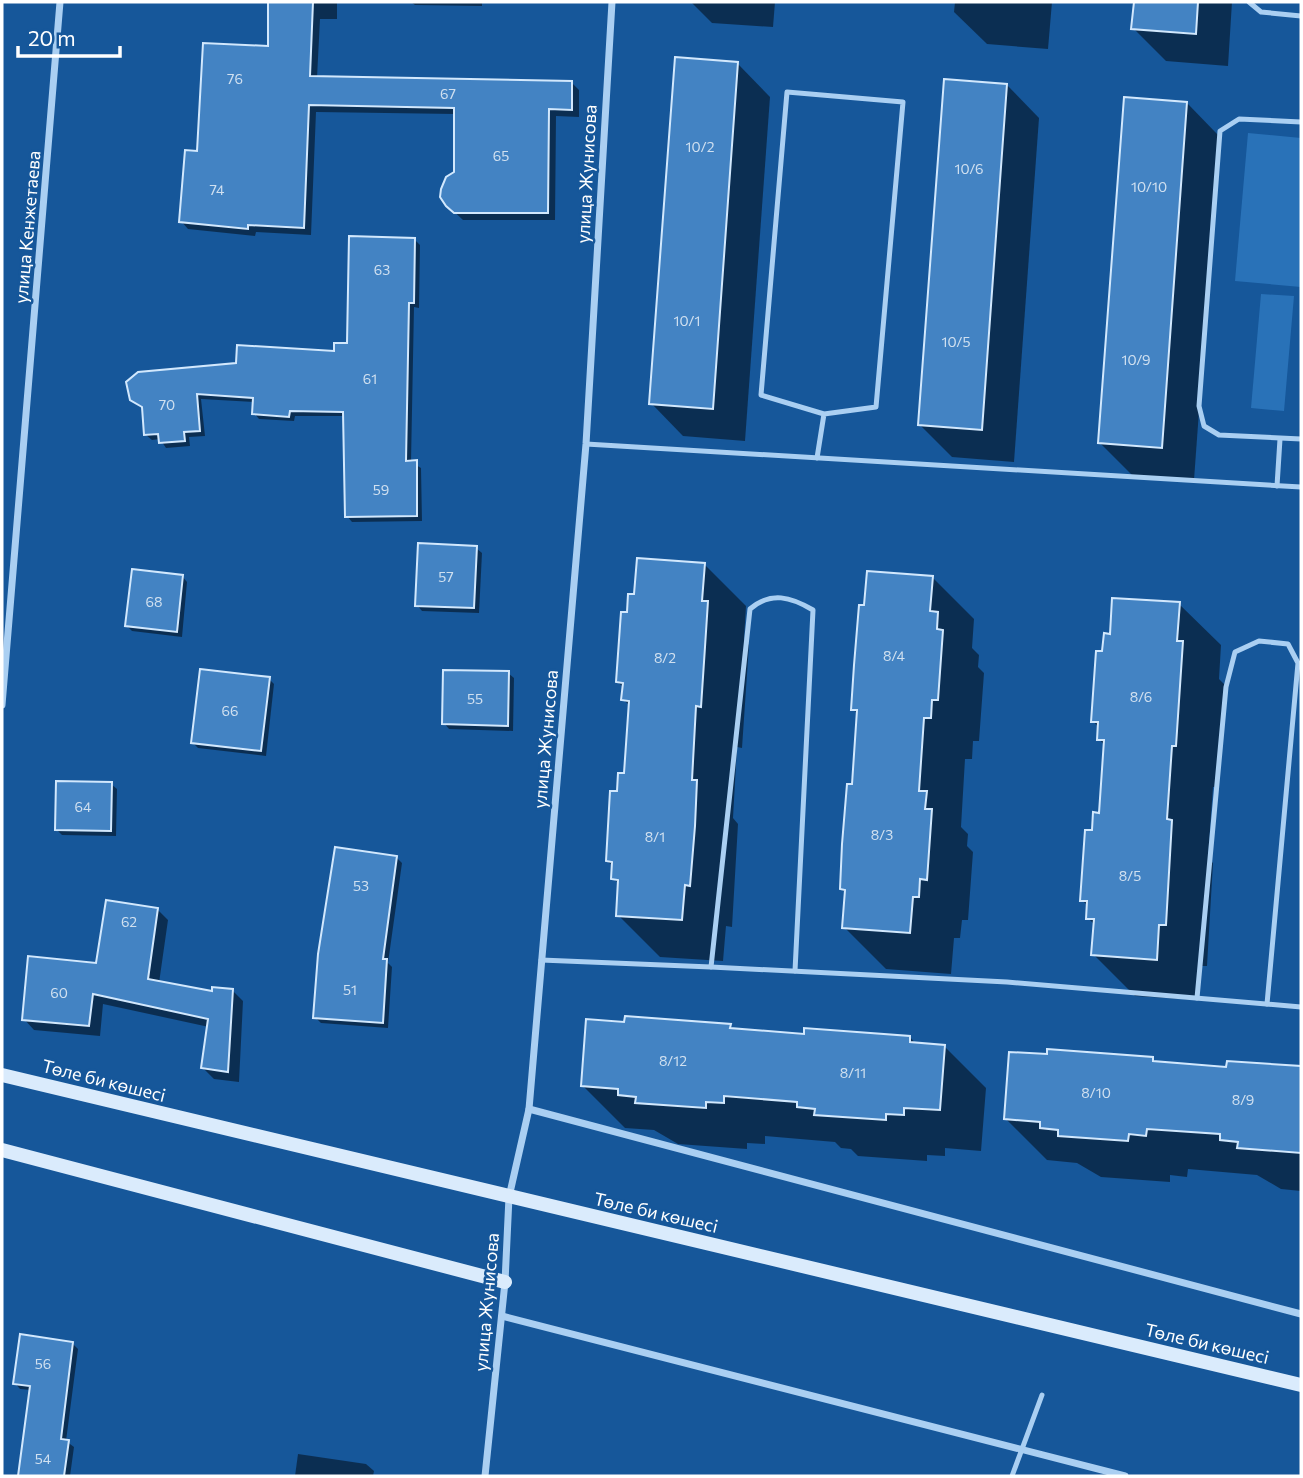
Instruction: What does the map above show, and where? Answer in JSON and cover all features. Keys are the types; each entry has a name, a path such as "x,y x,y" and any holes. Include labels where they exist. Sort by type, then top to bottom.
{"main road":[{"name":"Төле би көшесі","path":"2,1075 1301,1385"},
{"path":"2,1150 505,1282"}],"street":[{"name":"улица Кенжетаева","path":"2,705 61,2"},
{"name":"улица Жунисова","path":"485,1476 505,1282 509,1197 529,1109 586,444 612,2"},
{"path":"529,1109 1301,1314"},
{"path":"502,1316 1125,1476"}],"lane":[{"path":"1249,2 1261,12 1301,16"},
{"path":"787,92 902,102 876,407 824,414 761,395 787,92"},
{"path":"1301,122 1239,119 1220,131 1199,406 1205,426 1219,435 1301,439"},
{"path":"817,458 824,414"},
{"path":"1277,486 1280,439"},
{"path":"586,444 1301,487"},
{"path":"711,967 750,609 760,600 785,597 813,610 796,971"},
{"path":"1197,998 1226,687 1235,652 1259,641 1288,645 1298,663 1267,1004"},
{"path":"541,960 1020,983 1301,1007"},
{"path":"1012,1476 1042,1395"}],"shaded area":[{"path":"1248,133 1301,138 1301,287 1235,281"},
{"path":"1261,294 1294,296 1284,411 1251,408"}],"building":[{"path":"268,2 313,2 310,76 572,81 572,110 549,109 548,213 454,213 446,206 440,197 446,177 454,172 454,108 309,105 304,228 248,225 248,229 179,222 185,150 197,151 203,43 268,46"},
{"path":"1134,2 1198,2 1196,34 1131,29"},
{"path":"675,57 738,62 713,409 649,404"},
{"path":"944,79 1007,84 982,430 918,425"},
{"path":"1124,97 1187,102 1162,448 1098,443"},
{"path":"349,236 415,238 414,303 409,303 406,461 417,460 417,516 345,517 343,412 290,411 289,417 252,414 253,398 197,394 200,431 184,432 185,441 159,443 158,434 144,435 142,407 130,400 126,382 138,372 236,363 237,345 334,351 334,343 347,343"},
{"path":"418,543 477,546 474,608 415,606"},
{"path":"637,558 705,563 702,601 708,601 701,707 696,706 692,780 697,780 695,826 690,886 685,885 682,920 616,916 618,880 611,879 612,862 606,861 610,791 617,791 618,773 624,773 629,701 621,700 623,683 616,682 621,612 627,612 628,594 634,594"},
{"path":"132,569 183,575 177,632 125,626"},
{"path":"867,571 933,576 930,611 938,612 937,629 943,630 938,700 932,700 931,718 924,718 919,791 927,791 925,809 932,809 927,880 920,879 919,897 913,897 910,933 842,928 845,890 840,889 842,844 847,784 852,784 857,710 851,710 854,665 859,605 864,605"},
{"path":"1112,598 1180,602 1177,641 1183,641 1176,746 1172,746 1167,819 1172,820 1166,925 1159,925 1157,960 1091,955 1094,919 1086,919 1087,901 1080,901 1085,830 1092,830 1093,812 1099,813 1104,740 1097,740 1098,722 1091,722 1096,651 1102,651 1104,633 1110,634"},
{"path":"200,669 270,677 261,751 191,743"},
{"path":"443,670 509,671 508,726 442,724"},
{"path":"56,781 112,782 111,831 55,830"},
{"path":"335,847 397,856 383,959 387,959 383,1023 313,1018 318,954"},
{"path":"106,900 158,908 148,979 212,991 212,987 233,989 228,1072 201,1068 208,1019 93,994 89,1026 22,1020 28,956 96,963"},
{"path":"625,1016 731,1024 730,1028 804,1034 804,1028 910,1036 910,1042 945,1045 940,1110 904,1108 904,1115 886,1114 886,1120 814,1115 815,1109 797,1107 797,1102 724,1096 724,1103 706,1102 706,1108 635,1103 636,1097 618,1095 618,1089 581,1086 586,1019 624,1022"},
{"path":"1047,1049 1153,1057 1153,1061 1226,1067 1227,1061 1301,1066 1301,1153 1237,1148 1238,1142 1220,1140 1220,1134 1147,1129 1146,1136 1129,1134 1128,1141 1058,1136 1058,1130 1040,1128 1040,1122 1004,1119 1009,1052 1047,1054"},
{"path":"20,1334 73,1342 61,1439 69,1440 64,1476 18,1476 30,1386 13,1384"}]}
